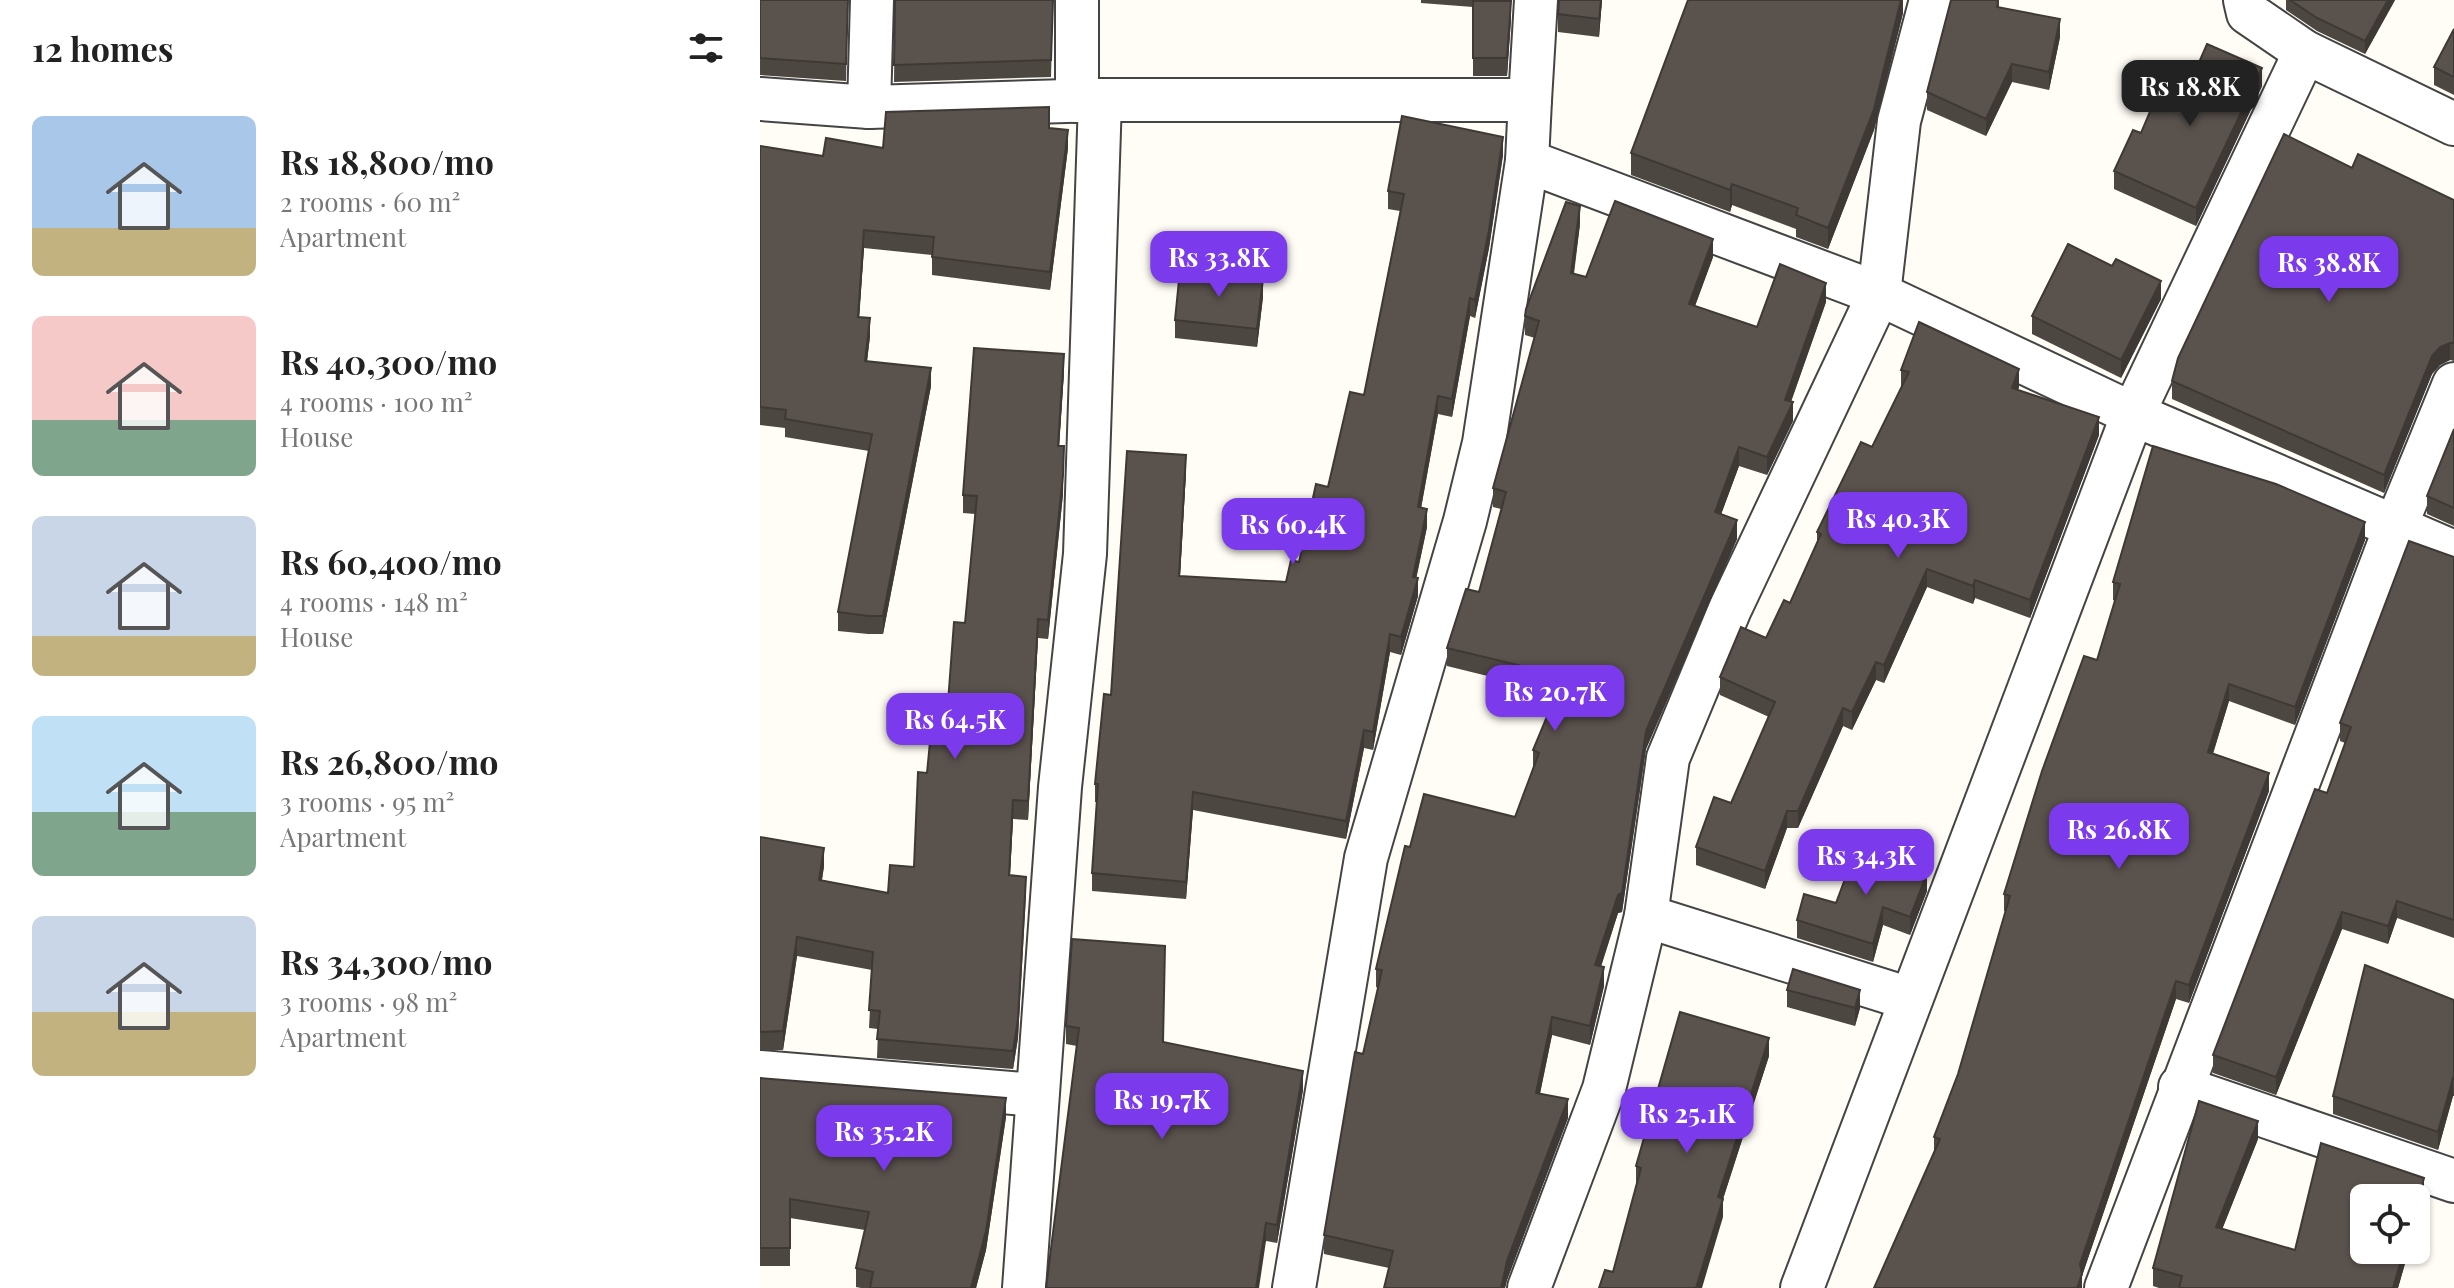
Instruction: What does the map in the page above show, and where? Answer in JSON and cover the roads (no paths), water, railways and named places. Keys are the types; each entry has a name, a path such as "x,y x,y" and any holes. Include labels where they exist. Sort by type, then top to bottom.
{"street":[{"path":"869,107 872,0"},
{"path":"1024,1288 1060,787 1085,554 1089,100 1077,0"},
{"path":"1294,1288 1366,858 1435,627 1484,443 1527,161 1536,0"},
{"path":"1529,1288 1604,1089 1646,916 1668,758 1730,609 1879,294 1899,121 1931,0"},
{"path":"2245,0 2248,13 2305,52 2454,124"},
{"path":"1802,1288 2133,414 2305,52"},
{"path":"760,99 869,107 1089,100 1530,100"},
{"path":"1527,161 1879,294 2133,414 2454,552"},
{"path":"2106,1288 2395,528 2454,384"},
{"path":"1646,916 1910,999"},
{"path":"760,1072 1036,1095"},
{"path":"2180,1087 2454,1181"}]}
